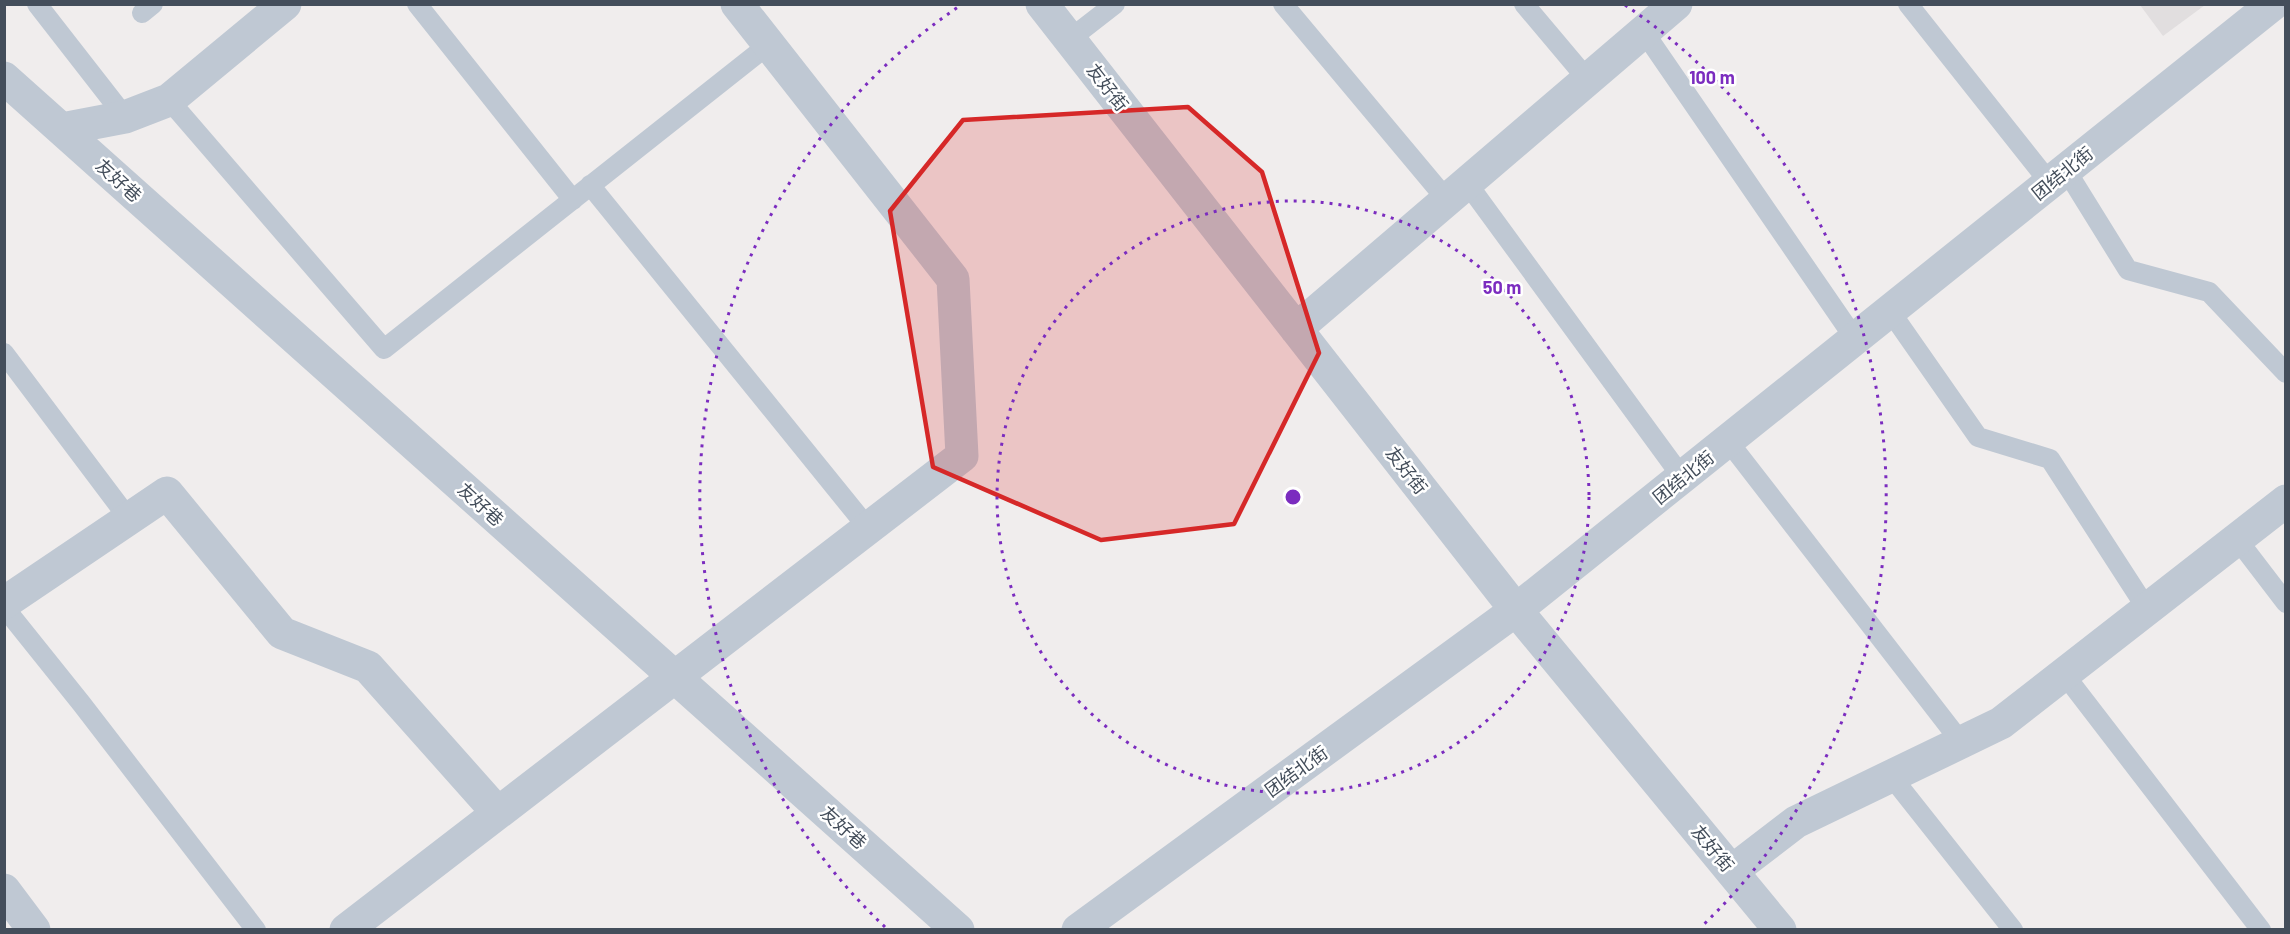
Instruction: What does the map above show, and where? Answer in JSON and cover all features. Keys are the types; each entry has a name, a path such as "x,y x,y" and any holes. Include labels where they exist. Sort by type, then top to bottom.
{"street":[{"path":"62,129 125,117 169,100 285,4"},
{"path":"346,930 962,456 953,279 737,4"},
{"name":"友好街","path":"1042,4 1516,610 1780,930"},
{"path":"1296,329 1676,4"},
{"name":"团结北街","path":"1078,930 1516,610 2273,4"},
{"name":"友好巷","path":"4,78 958,930"},
{"path":"4,605 167,493 282,633 368,667 498,813"},
{"path":"1732,872 1796,822 2001,723 2286,501"},
{"path":"4,890 34,930"}],"lane":[{"path":"37,4 125,117"},
{"path":"417,4 573,200"},
{"path":"1070,39 1115,4"},
{"path":"1283,4 1457,191 1682,477"},
{"path":"1524,4 1588,80"},
{"path":"1908,4 2058,177 2128,270 2209,292 2286,373"},
{"path":"1644,32 1855,339"},
{"path":"169,100 384,349 768,45"},
{"path":"590,185 868,528"},
{"path":"1890,311 1978,436 2050,459 2147,609"},
{"path":"4,353 129,519"},
{"path":"1728,441 1961,742"},
{"path":"2236,539 2286,603"},
{"path":"4,605 256,930"},
{"path":"2064,674 2261,930"},
{"path":"1891,776 2013,930"}],"highlighted area":[{"path":"1188,107 1262,172 1319,353 1234,524 1101,540 933,467 890,211 963,120"}],"shaded area":[{"path":"2140,5 2205,5 2163,36"}]}
